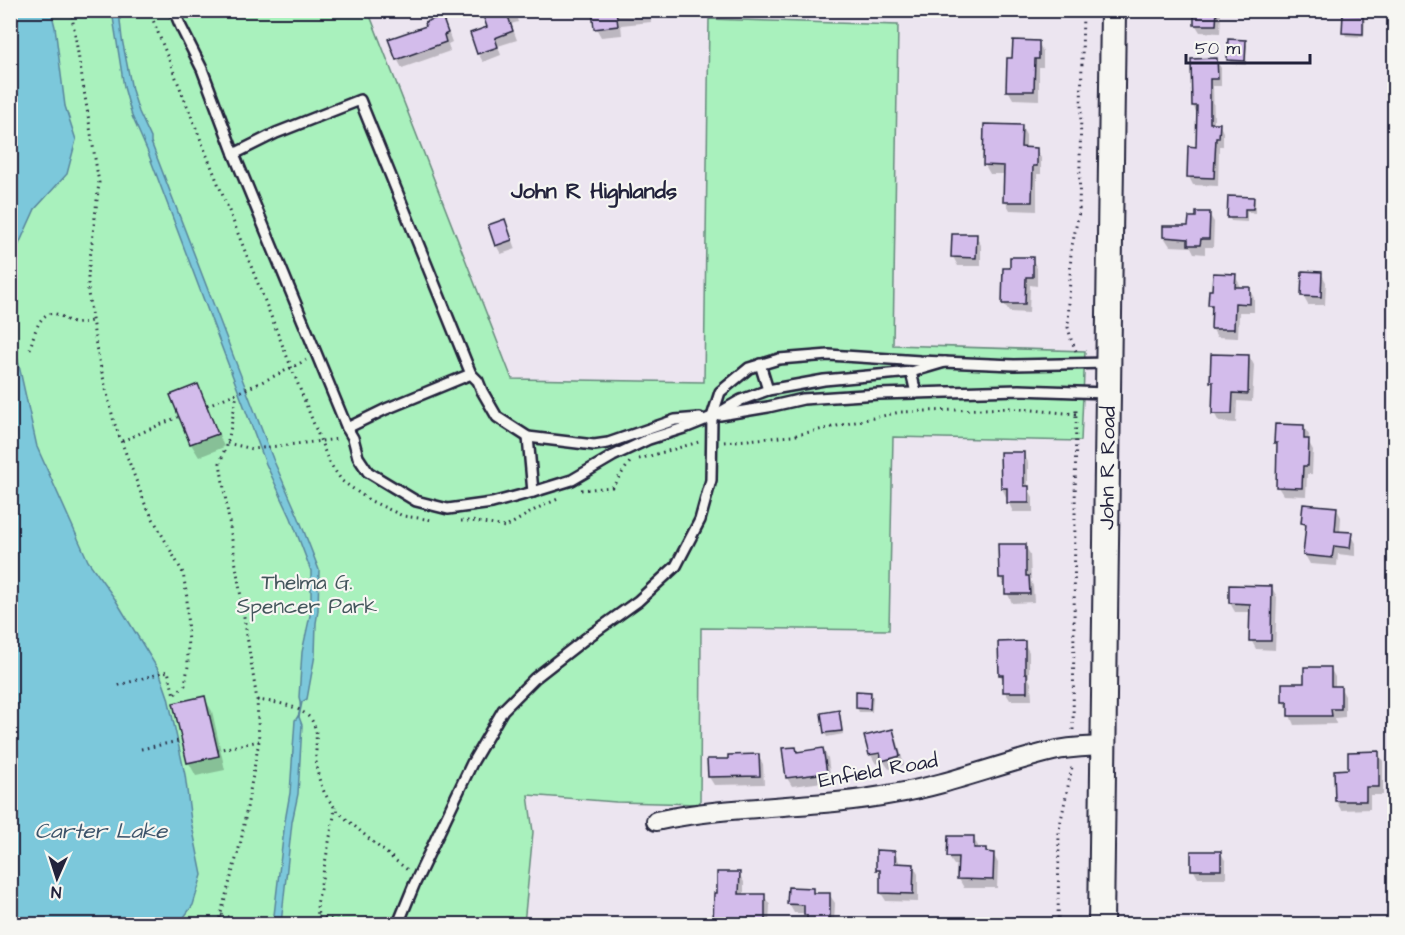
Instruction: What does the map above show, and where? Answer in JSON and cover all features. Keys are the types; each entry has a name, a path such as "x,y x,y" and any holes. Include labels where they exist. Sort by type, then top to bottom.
{"main road":[{"name":"John R Road","path":"1101,924 1113,10"}],"street":[{"name":"Enfield Road","path":"656,821 712,811 842,802 894,794 1054,751 1103,746"}],"lane":[{"path":"174,10 202,69 316,355 353,438 358,458 368,472 417,501 448,509 492,503 572,480 613,456 649,439 712,417 741,400 768,390 824,380 911,372 945,362"},
{"path":"234,154 276,133 360,100 471,374 478,381 497,417 528,436 594,446 675,420 712,417 803,399 1019,390 1107,393"},
{"path":"398,924 472,763 503,711 535,678 638,601 676,566 700,520 711,480 712,417 720,392 749,368 779,359 829,355 1014,365 1108,363"},
{"path":"760,364 768,390"},
{"path":"911,372 916,393"},
{"path":"347,428 471,374"},
{"path":"528,436 533,492"}],"path":[{"path":"71,10 99,183 87,293 97,352 114,422 145,504 183,573 188,598 188,666 185,685 174,695 168,671 116,686"},
{"path":"149,10 329,462 342,481 369,500 403,516 433,520"},
{"path":"1076,351 1068,327 1071,251 1079,212 1083,10"},
{"path":"30,349 41,320 50,313 71,322 92,321"},
{"path":"207,405 237,394 316,355"},
{"path":"218,924 241,841 259,741 257,700 220,463 227,443 237,394"},
{"path":"578,490 612,487 631,460 652,456 695,442 792,436 900,411 1010,408 1076,414"},
{"path":"1073,730 1076,408"},
{"path":"122,441 178,417"},
{"path":"227,443 253,449 353,438"},
{"path":"453,521 506,526 558,499"},
{"path":"257,700 275,702 307,715 313,722 316,732 316,762 320,784 334,807 390,857 418,878"},
{"path":"141,749 179,741"},
{"path":"217,750 259,741"},
{"path":"1058,924 1059,830 1072,767"},
{"path":"313,924 318,917 316,905 334,807"},
{"path":"220,915 251,924"},
{"path":"318,917 339,921 398,924"}],"green space":[{"name":"Thelma G. Spencer Park","path":"365,10 369,13 512,379 704,382 709,19 898,25 893,345 1085,351 1081,441 893,437 889,630 701,628 700,804 616,802 528,795 533,832 524,924 11,924 10,11"}],"water":[{"path":"11,10 51,11 65,106 76,140 67,174 35,209 15,253 11,277"},
{"path":"112,11 119,11 132,90 139,112 151,138 273,459 319,570 315,655 307,699 302,702 299,717 302,725 298,794 292,822 281,924 273,924 290,793 295,720 300,709 302,652 311,611 311,571 291,518 266,464 132,116 124,87"},
{"name":"Carter Lake","path":"10,325 37,447 88,561 115,599 159,671 168,697 185,775 202,875 193,905 179,924 11,924"}],"building":[{"path":"481,10 506,10 513,31 495,38 498,47 477,54 470,33 487,27"},
{"path":"592,10 616,10 618,26 594,29"},
{"path":"1194,10 1217,10 1216,25 1194,25"},
{"path":"1343,14 1363,15 1363,34 1342,33"},
{"path":"442,16 448,33 444,35 446,42 396,60 388,39 426,26 425,22"},
{"path":"1228,39 1246,40 1245,61 1227,60"},
{"path":"1013,40 1039,41 1039,59 1035,59 1034,91 1006,91 1007,58 1012,58"},
{"path":"1217,58 1218,79 1210,79 1210,123 1220,123 1219,138 1216,138 1214,178 1187,177 1188,146 1196,147 1197,106 1192,106 1191,59"},
{"path":"984,124 1022,125 1021,147 1037,148 1037,166 1033,166 1032,202 1003,202 1004,166 983,165"},
{"path":"1228,196 1254,197 1253,209 1245,209 1245,218 1227,218"},
{"path":"1196,212 1210,212 1209,239 1201,239 1200,245 1188,245 1188,239 1163,237 1163,226 1188,226 1189,217 1196,217"},
{"path":"505,219 512,240 495,246 488,225"},
{"path":"952,234 977,234 976,258 951,257"},
{"path":"1010,257 1033,257 1033,277 1026,277 1025,304 1002,304 1003,268 1010,268"},
{"path":"1302,271 1322,272 1321,297 1301,296"},
{"path":"1213,273 1236,274 1235,287 1250,287 1250,304 1235,303 1234,329 1211,329 1212,305 1208,305"},
{"path":"1211,354 1249,355 1248,394 1233,393 1232,414 1212,414"},
{"path":"198,384 218,434 190,444 170,395"},
{"path":"1275,424 1304,425 1304,439 1309,439 1308,466 1303,466 1302,488 1276,487"},
{"path":"1000,452 1024,452 1024,486 1029,486 1029,503 1007,503 1007,488 1001,488"},
{"path":"1303,504 1337,507 1335,531 1352,532 1350,548 1334,546 1332,558 1303,555 1306,524 1301,523"},
{"path":"998,544 1026,544 1026,576 1029,576 1030,594 1005,594 1005,578 999,578"},
{"path":"1229,585 1272,586 1271,641 1249,641 1250,604 1229,603"},
{"path":"1025,641 1027,692 1003,692 1003,675 999,675 998,642"},
{"path":"1304,667 1331,667 1331,686 1341,686 1341,709 1331,709 1332,716 1288,716 1288,702 1282,702 1282,683 1304,683"},
{"path":"856,691 871,692 870,709 856,708"},
{"path":"205,696 219,756 187,763 173,703"},
{"path":"839,710 842,731 824,733 821,713"},
{"path":"893,729 900,756 882,761 880,753 869,755 864,736"},
{"path":"796,747 797,752 823,748 827,773 786,778 782,748"},
{"path":"1379,751 1379,787 1366,787 1366,801 1335,801 1334,770 1348,769 1348,752"},
{"path":"759,754 760,776 708,777 707,759 728,759 728,755"},
{"path":"948,836 974,836 974,848 986,848 986,852 994,853 993,880 957,879 958,857 947,857"},
{"path":"876,850 895,851 895,863 914,864 913,894 880,893 880,870 876,870"},
{"path":"1191,851 1221,851 1221,870 1191,870"},
{"path":"717,872 740,872 739,894 765,894 765,924 713,923"},
{"path":"788,887 813,888 813,893 830,893 830,924 807,924 804,905 787,904"}],"district":[{"name":"John R Highlands","path":"594,190"}]}
